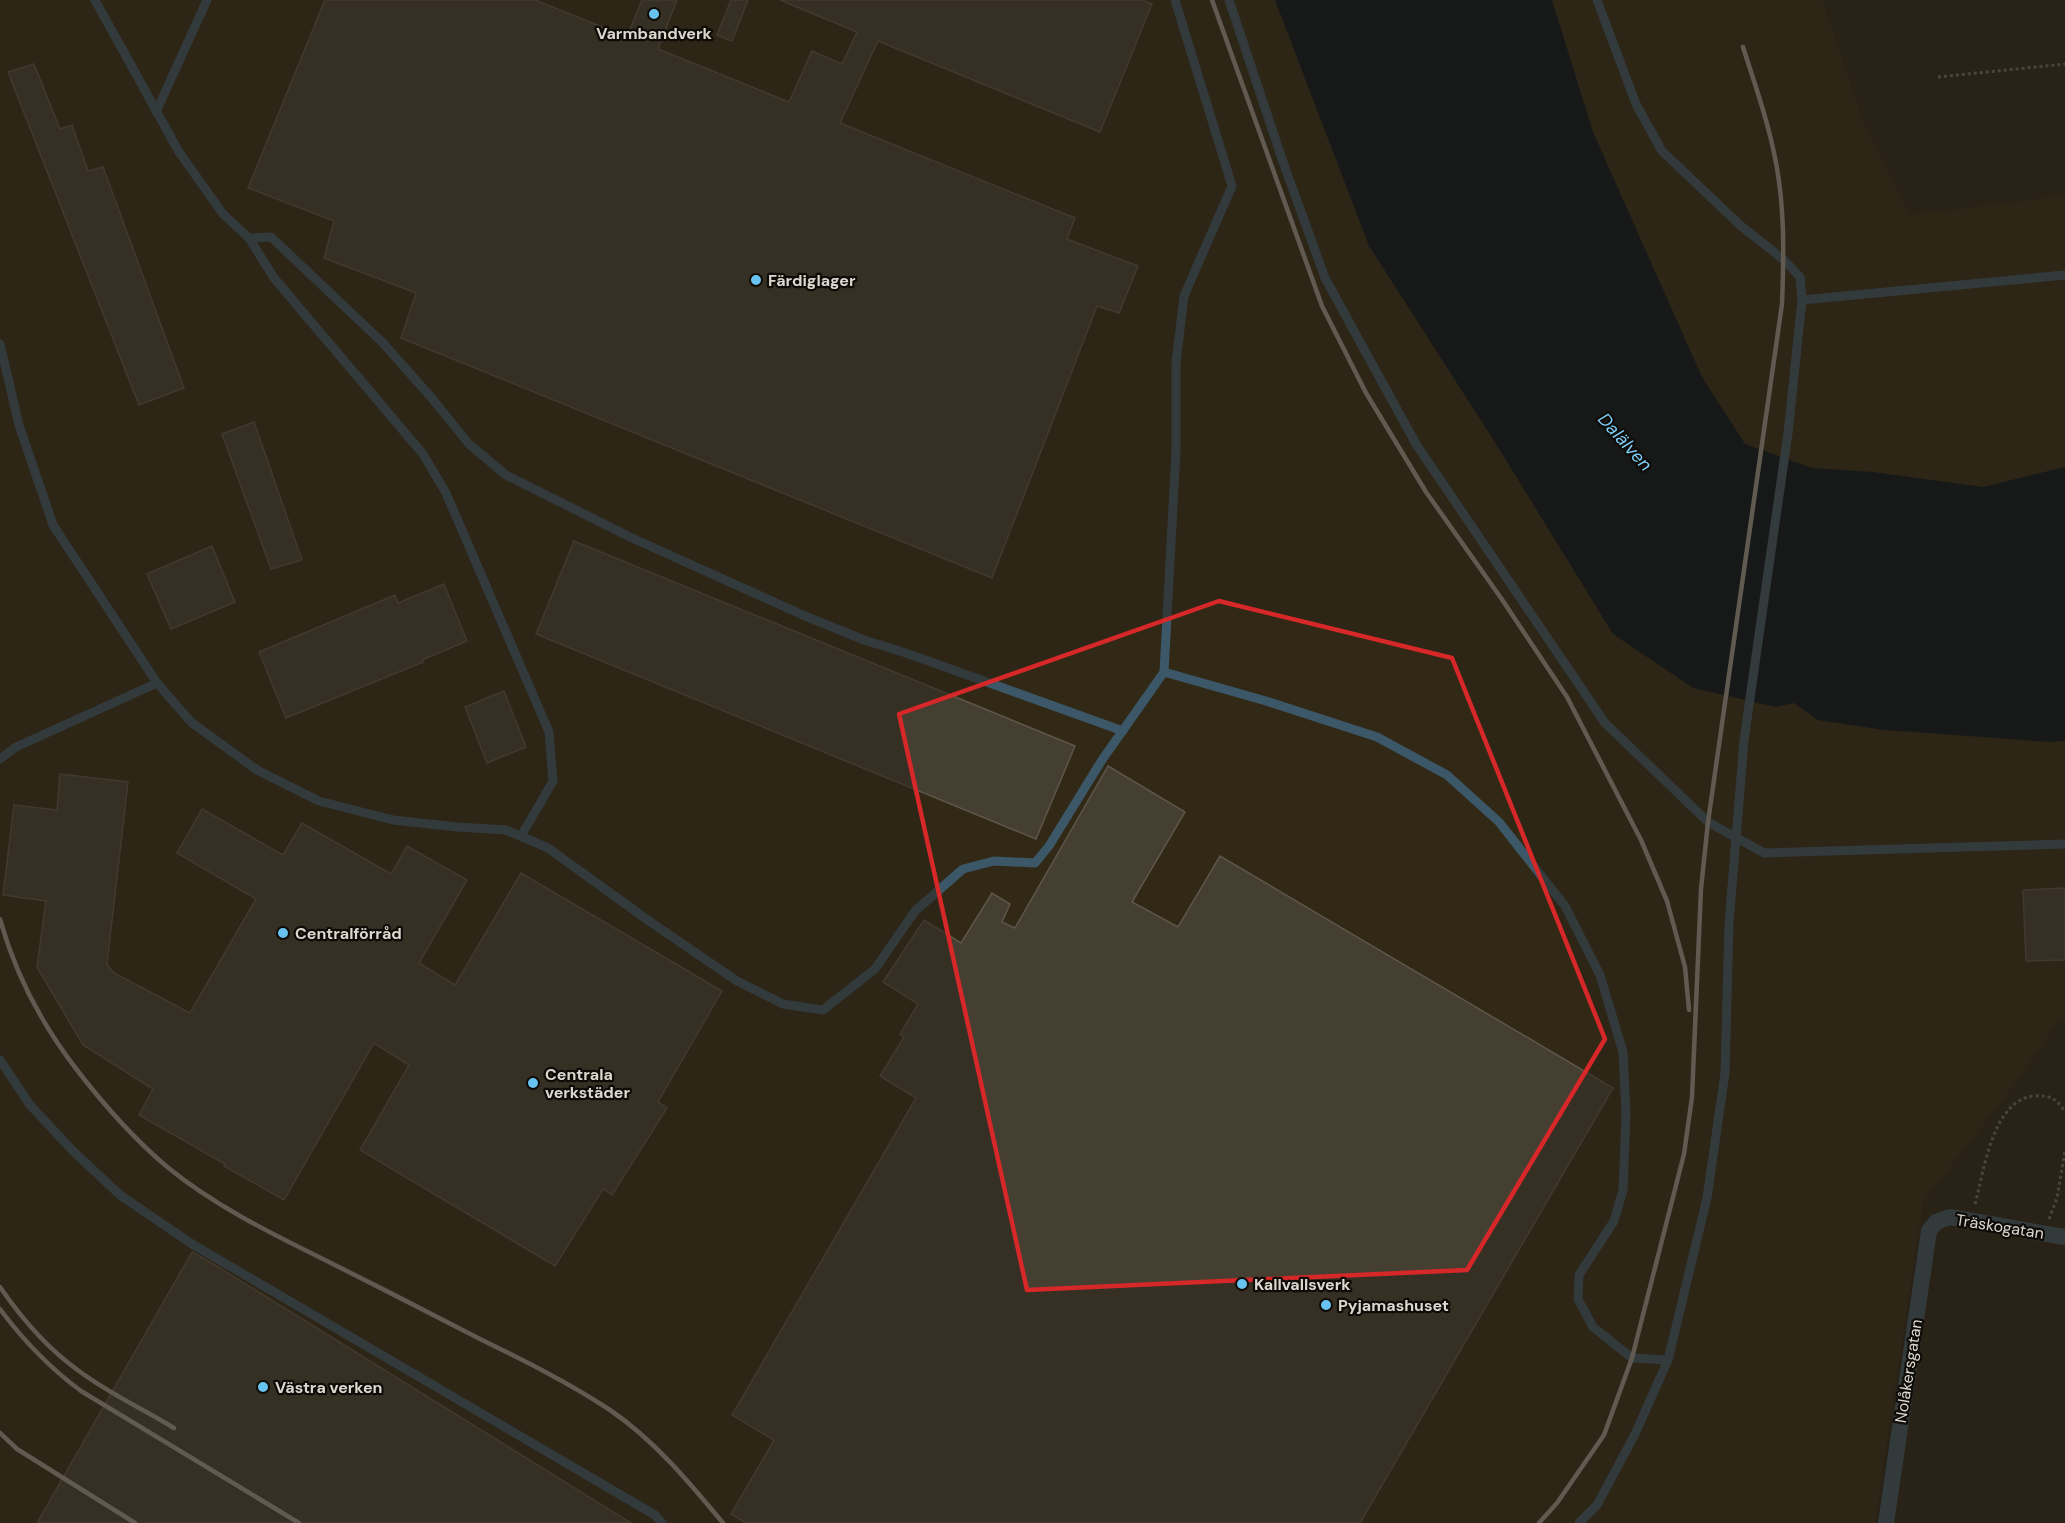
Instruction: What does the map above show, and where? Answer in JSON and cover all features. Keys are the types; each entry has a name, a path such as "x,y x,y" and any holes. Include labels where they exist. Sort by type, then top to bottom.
{"street":[{"name":"Träskogatan","path":"1936,1222 1950,1217 2065,1237"},
{"name":"Nolåkersgatan","path":"1886,1523 1929,1231 1936,1222"}],"lane":[{"path":"95,0 179,152 223,214 249,238 274,278 423,454 446,493 549,732 553,782 521,836"},
{"path":"156,112 207,0"},
{"path":"0,344 20,425 53,525 157,683 191,722 257,770 319,801 393,820 506,830 548,848 737,981 783,1004 823,1010 875,969 915,911 963,869 994,861 1035,863 1049,846 1122,731 1164,672 1176,451 1176,363 1184,296 1232,186 1175,0"},
{"path":"1229,0 1283,162 1325,278 1416,444 1605,723 1708,822 1764,853 2065,844"},
{"path":"1580,1523 1597,1505 1635,1434 1668,1360 1707,1198 1725,1073 1730,923 1743,740 1788,433 1802,300 1800,277 1784,260 1741,226 1662,151 1635,104 1597,0"},
{"path":"249,238 271,237 383,343 469,444 506,475 632,538 805,616 864,640 1122,731"},
{"path":"1802,300 2065,275"},
{"path":"1164,672 1266,701 1377,737 1447,775 1499,822 1565,906 1600,975 1623,1052 1626,1114 1623,1190 1614,1221 1579,1275 1578,1299 1593,1327 1632,1358 1668,1360"},
{"path":"0,759 16,747 157,683"},
{"path":"0,1060 30,1105 73,1151 120,1195 192,1244 548,1450 655,1515 662,1523"}],"path":[{"path":"1938,77 2065,64"},
{"path":"1971,1221 1990,1142 2000,1122 2015,1103 2030,1096 2047,1095 2059,1101 2065,1112"},
{"path":"2044,1233 2057,1198 2065,1151"}],"highlighted area":[{"path":"1219,601 1452,658 1605,1039 1467,1270 1027,1290 899,714"}],"shaded area":[{"path":"0,0 1822,0 1864,124 1910,215 2065,196 2065,1023 2058,1021 2012,1088 1923,1202 1875,1523 0,1523"}],"water":[{"name":"Dalälven","path":"1275,0 1552,0 1593,132 1702,377 1745,444 1812,468 1873,472 1983,487 2065,467 2065,741 2050,742 1885,730 1818,720 1794,703 1776,707 1693,688 1613,634 1496,444 1369,246"}],"building":[{"name":"Färdiglager","path":"325,0 535,0 627,37 642,0 677,0 658,49 789,102 812,51 842,64 857,32 780,0 1142,0 1152,4 1100,132 878,41 840,123 1075,218 1067,239 1138,266 1119,313 1097,306 992,578 401,338 416,293 324,258 334,221 248,188"},
{"path":"731,0 748,0 732,41 717,35"},
{"path":"34,64 60,129 72,125 88,171 103,167 184,388 139,405 8,72"},
{"path":"254,422 302,560 271,569 222,434"},
{"path":"574,541 1075,746 1036,839 536,634"},
{"path":"212,546 235,602 171,629 147,574"},
{"path":"444,584 467,641 422,660 423,662 286,718 259,652 395,595 398,603"},
{"path":"504,691 526,747 487,763 465,707"},
{"path":"1108,766 1185,812 1132,902 1178,927 1220,856 1613,1088 1360,1523 746,1523 731,1514 774,1440 732,1415 916,1098 880,1076 904,1037 900,1034 918,1004 883,982 924,920 961,943 992,893 1010,904 1002,922 1015,928"},
{"path":"60,774 128,782 107,964 114,973 190,1013 256,899 177,853 202,809 283,855 302,823 391,874 407,846 467,880 419,963 455,985 521,873 722,991 658,1102 667,1108 612,1195 603,1189 555,1266 360,1150 409,1065 374,1043 284,1200 139,1115 153,1089 83,1045 37,967 46,901 3,895 14,805 57,810"},
{"path":"2065,888 2065,960 2026,961 2023,890"},
{"name":"Västra verken","path":"192,1252 215,1265 631,1523 37,1523"}],"railway":[{"path":"1212,0 1322,306 1366,393 1426,492 1567,697 1641,840 1667,901 1685,967 1689,1010"},
{"path":"1539,1523 1557,1503 1604,1435 1632,1358 1684,1154 1692,1097 1701,889 1708,822 1782,304 1783,228 1778,172 1768,126 1743,47"},
{"path":"0,919 31,998 65,1053 119,1120 166,1166 202,1193 261,1227 531,1364 610,1410 656,1448 723,1523"},
{"path":"0,1287 36,1333 68,1362 102,1387 174,1428"},
{"path":"0,1309 38,1353 81,1391 299,1523"},
{"path":"0,1433 17,1449 135,1523"}],"place":[{"name":"Varmbandverk","path":"654,14"},
{"name":"Färdiglager","path":"756,280"},
{"name":"Centralförråd","path":"283,933"},
{"name":"Centrala verkstäder","path":"533,1083"},
{"name":"Kallvallsverk","path":"1242,1284"},
{"name":"Pyjamashuset","path":"1326,1305"},
{"name":"Västra verken","path":"263,1387"}]}
